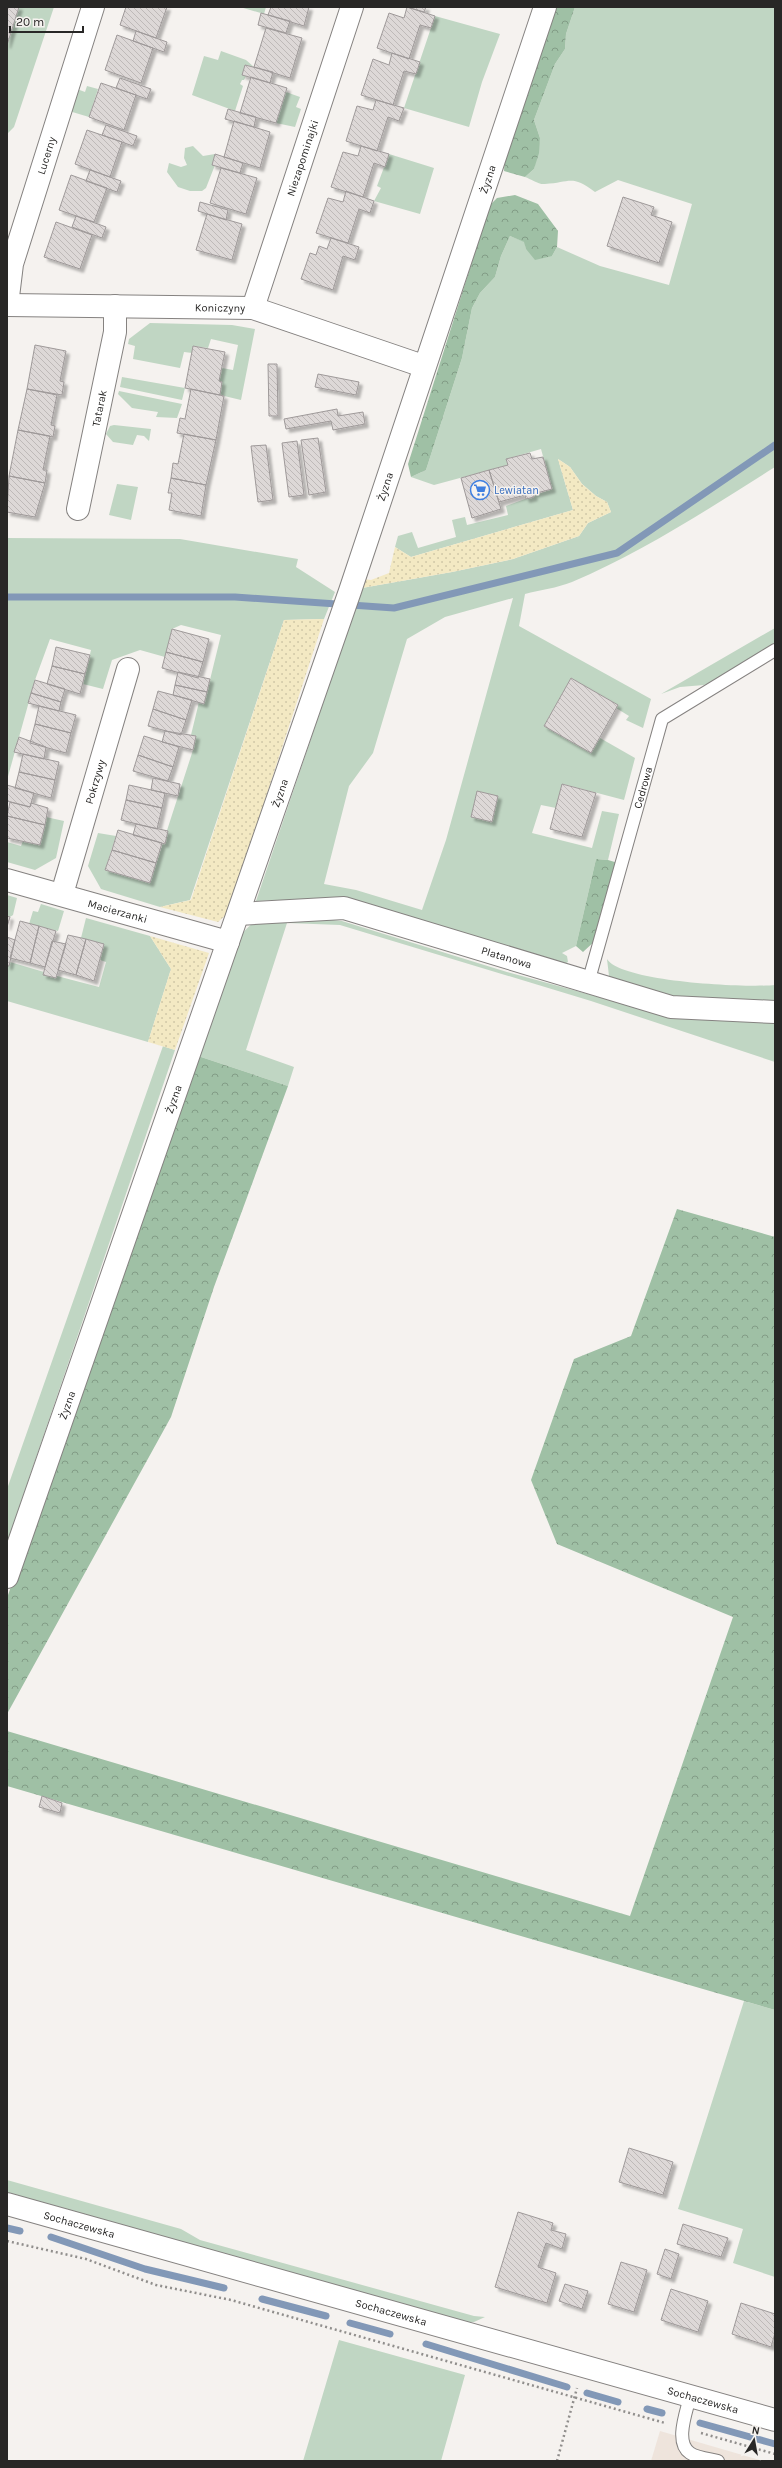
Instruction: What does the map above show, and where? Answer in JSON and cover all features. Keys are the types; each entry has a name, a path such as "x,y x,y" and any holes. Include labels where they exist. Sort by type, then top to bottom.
{"street":[{"name":"Lucerny","path":"7,305 12,264 93,7"},
{"name":"Niezapominajki","path":"253,308 352,7"},
{"name":"Żyzna","path":"7,1577 350,591 545,7"},
{"name":"Koniczyny","path":"7,305 253,308 424,366"},
{"name":"Tatarak","path":"78,509 115,332 115,306"},
{"name":"Pokrzywy","path":"62,894 128,669"},
{"name":"Macierzanki","path":"7,880 62,894 228,942"},
{"name":"Platanowa","path":"238,914 344,908 671,1007 775,1012"},
{"name":"Sochaczewska","path":"7,2204 775,2420"}],"lane":[{"name":"Cedrowa","path":"588,983 662,719 775,650"},
{"path":"690,2396 683,2428 684,2445 691,2453 718,2461"}],"path":[{"path":"7,2240 86,2259 156,2285 231,2300 775,2454"},
{"path":"557,2461 583,2366"}],"shaded area":[{"path":"660,2431 763,2461 651,2461"}],"green space":[{"path":"19,7 54,7 14,127 7,134 7,45"},
{"path":"240,7 266,7 264,14"},
{"path":"554,7 575,7 566,34 565,49 555,64 534,120 540,138 539,153 534,169 525,177 504,171 505,154"},
{"path":"575,7 775,7 775,467 676,529 625,557 572,582 525,594 519,626 651,699 643,728 626,720 629,716 616,708 618,705 571,678 544,726 591,753 600,738 635,758 624,800 563,784 556,808 541,805 532,833 592,848 602,811 619,814 608,860 596,859 576,946 562,953 567,956 568,962 564,964 316,899 256,901 362,588 452,572 513,559 579,536 588,523 611,512 607,502 596,496 582,484 570,467 558,459 573,510 411,557 395,547 398,536 412,532 418,548 456,537 452,520 465,517 467,525 508,515 506,506 552,489 541,449 506,459 508,465 434,485 411,477 426,470 462,358 472,308 480,293 495,277 501,256 510,236 525,242 526,249 552,256 557,247 600,266 669,285 692,204 618,180 595,192 587,186 575,181 543,184 525,177 534,169 540,138 534,120 555,64 565,49 566,34","holes":["513,598 446,840 422,910 356,890 324,884 349,786 373,753 407,639 445,617"]},
{"path":"435,16 500,34 482,82 469,127 404,108"},
{"path":"221,51 246,60 254,67 245,65 242,75 246,76 240,84 243,86 235,111 192,95 204,56 218,60"},
{"path":"87,86 98,89 89,117 69,111 77,89 85,92"},
{"path":"286,92 300,97 296,107 301,109 295,127 276,123"},
{"path":"193,146 203,156 215,154 212,165 215,165 206,188 202,191 190,191 178,187 167,172 169,163 181,167 187,165 184,158 185,148"},
{"path":"389,154 434,168 420,214 374,201 381,188 377,186"},
{"path":"515,195 538,204 558,231 557,247 552,256 535,260 526,249 524,242 510,236 501,256 495,277 480,293 472,308 462,358 426,470 411,477 408,464 490,205 497,198"},
{"path":"150,323 232,325 255,329 241,400 220,395 222,382 219,381 222,368 233,370 238,345 211,339 208,348 193,346 192,353 184,352 180,368 133,359 135,346 128,344 129,339"},
{"path":"122,377 185,388 182,400 120,387"},
{"path":"119,391 182,404 177,418 156,417 158,412 132,408 118,394"},
{"path":"114,425 151,429 149,441 144,436 137,435 133,445 113,442 106,434 110,426"},
{"path":"117,484 138,487 131,520 109,515"},
{"path":"7,538 180,539 298,559 296,567 335,592 324,619 284,620 190,900 160,907 101,889 88,866 98,833 116,836 105,870 150,883 193,750 196,736 191,735 199,702 206,696 221,635 181,625 172,629 165,657 140,650 112,660 103,689 83,684 91,650 50,639 35,680 7,780"},
{"path":"775,628 775,647 723,677 704,685 680,687 661,694"},
{"path":"46,817 64,821 56,858 35,870 7,862 7,842 21,846 23,841 40,845"},
{"path":"596,859 618,863 596,940 583,952 576,946"},
{"path":"7,895 17,898 13,915 10,917 7,916"},
{"path":"41,904 64,911 58,931 29,924 33,911 38,912"},
{"path":"287,915 342,921 507,972 606,999 775,1017 775,1062 591,1001 340,925 287,923 246,1050 294,1067 288,1086 195,1055 236,943 252,924 262,919"},
{"path":"86,918 150,936 171,969 148,1042 7,1001 7,966 10,962 44,972 56,978 57,976 99,987 106,962 100,960 104,945 81,938"},
{"path":"607,959 617,967 635,973 659,978 713,984 760,986 775,985 775,1003 712,1002 665,998 644,993 625,986 609,976"},
{"path":"163,1046 175,1050 7,1543 7,1489"},
{"path":"195,1055 288,1086 214,1287 171,1417 7,1714 7,1598"},
{"path":"677,1209 775,1237 775,2010 7,1786 7,1731 630,1916 733,1617 557,1544 531,1480 574,1359 631,1336"},
{"path":"744,2001 775,2010 775,2277 733,2263 743,2229 678,2209"},
{"path":"7,2180 181,2229 200,2240 474,2316 485,2317 474,2322 468,2322 7,2193"},
{"path":"339,2340 465,2375 441,2461 303,2461"}],"sand":[{"path":"558,459 570,467 582,484 596,496 607,502 611,512 588,523 579,536 513,559 452,572 362,588 364,579 371,580 389,573 395,547 411,557 573,510"},
{"path":"324,619 228,913 218,922 160,907 191,900 284,620"},
{"path":"150,936 209,953 175,1050 148,1042 171,969"}],"building":[{"path":"7,7 19,7 7,45"},
{"path":"126,7 167,7 156,38 120,25"},
{"path":"271,7 309,7 304,26 268,15"},
{"path":"407,7 435,16 431,28 420,25 409,59 377,48 389,13 404,18"},
{"path":"407,7 426,7 424,12"},
{"path":"261,13 290,21 286,33 258,25"},
{"path":"266,28 302,38 290,78 254,67"},
{"path":"136,31 167,42 164,52 133,41"},
{"path":"117,35 153,48 141,83 105,70"},
{"path":"392,53 420,62 416,74 404,71 393,105 361,95 373,59 389,65"},
{"path":"245,65 273,72 270,83 242,75"},
{"path":"251,77 287,88 276,123 240,113"},
{"path":"120,78 151,89 147,99 116,88"},
{"path":"101,83 136,95 124,130 89,117"},
{"path":"376,100 404,108 399,121 388,117 377,151 346,141 357,106 373,110"},
{"path":"228,109 256,117 254,127 225,119"},
{"path":"234,121 270,132 260,168 224,157"},
{"path":"106,125 137,136 133,146 102,135"},
{"path":"87,130 122,142 110,177 75,164"},
{"path":"361,146 389,154 385,167 374,163 363,197 331,187 343,152 358,156"},
{"path":"215,154 243,163 240,173 212,165"},
{"path":"221,168 257,178 246,214 210,203"},
{"path":"90,170 121,181 117,192 86,181"},
{"path":"71,175 107,188 94,222 59,210"},
{"path":"346,191 374,201 370,213 359,209 348,243 316,233 328,198 343,202"},
{"path":"623,197 654,207 651,215 672,222 659,263 607,246"},
{"path":"200,202 228,210 226,220 198,211"},
{"path":"207,214 242,224 232,260 196,250"},
{"path":"76,216 106,227 102,238 72,227"},
{"path":"56,222 92,235 80,269 44,257"},
{"path":"331,238 359,247 355,260 343,256 333,290 301,279 310,253 316,255 319,246 327,249"},
{"path":"35,345 66,351 60,381 64,382 62,395 27,389"},
{"path":"193,346 225,352 219,381 222,382 220,395 185,388"},
{"path":"268,364 277,364 278,416 269,416"},
{"path":"318,374 359,382 356,395 315,387"},
{"path":"27,389 57,395 51,425 55,426 53,437 18,430"},
{"path":"191,389 224,396 216,440 177,433 180,418 185,419"},
{"path":"337,409 338,416 363,412 365,424 333,430 331,421 286,429 284,419"},
{"path":"18,430 50,436 43,470 47,470 45,483 9,476"},
{"path":"184,434 216,440 206,485 171,478 173,463 178,464"},
{"path":"318,438 326,492 309,495 301,440"},
{"path":"297,441 304,495 289,497 282,443"},
{"path":"266,445 273,500 258,502 251,446"},
{"path":"530,453 532,459 543,457 552,489 533,494 534,497 526,499 525,495 499,502 489,470 508,465 506,459"},
{"name":"Lewiatan","path":"489,470 501,509 472,518 461,478"},
{"path":"9,476 45,483 35,517 7,512"},
{"path":"171,478 206,485 201,516 169,510 172,493 168,493"},
{"path":"172,629 209,639 203,662 166,652"},
{"path":"56,647 90,655 85,674 52,666"},
{"path":"166,652 203,662 198,678 162,668"},
{"path":"52,666 85,674 80,694 47,684"},
{"path":"178,672 210,679 207,692 175,685"},
{"path":"571,678 618,705 591,753 544,726"},
{"path":"35,680 65,689 61,702 31,693"},
{"path":"175,685 207,692 204,704 173,695"},
{"path":"158,691 192,700 186,720 153,709"},
{"path":"31,693 61,702 59,711 28,703"},
{"path":"39,706 76,715 71,733 35,724"},
{"path":"153,709 186,720 181,735 148,726"},
{"path":"35,724 71,733 66,753 30,743"},
{"path":"165,731 196,736 193,750 162,742"},
{"path":"144,736 179,747 173,767 138,755"},
{"path":"19,737 46,747 44,759 14,752"},
{"path":"23,754 59,762 55,780 19,772"},
{"path":"138,755 173,767 168,781 133,771"},
{"path":"19,772 55,780 51,798 15,788"},
{"path":"153,778 180,784 178,796 151,790"},
{"path":"562,784 596,793 582,837 550,829"},
{"path":"7,785 34,793 30,807 7,801"},
{"path":"129,785 165,793 162,808 126,800"},
{"path":"477,791 498,796 492,822 471,817"},
{"path":"126,800 162,808 157,829 121,820"},
{"path":"10,802 30,807 31,803 48,808 45,825 7,816"},
{"path":"7,816 45,825 40,845 7,838"},
{"path":"136,824 168,831 165,844 133,835"},
{"path":"118,830 162,843 156,863 112,850"},
{"path":"112,850 156,863 150,883 105,870"},
{"path":"7,916 10,917 7,927"},
{"path":"20,921 39,926 30,963 10,958"},
{"path":"39,926 56,931 45,967 30,963"},
{"path":"68,935 86,939 76,975 58,970"},
{"path":"7,937 15,940 9,966 7,966"},
{"path":"86,939 104,944 94,981 76,975"},
{"path":"52,941 66,944 56,978 43,975"},
{"path":"42,1796 62,1803 60,1813 39,1807"},
{"path":"629,2148 673,2162 663,2195 619,2182"},
{"path":"518,2212 553,2223 551,2230 566,2234 562,2249 546,2243 538,2267 556,2273 547,2303 495,2287"},
{"path":"683,2224 728,2238 721,2257 677,2244"},
{"path":"665,2249 679,2254 671,2279 657,2274"},
{"path":"621,2262 647,2270 634,2312 608,2304"},
{"path":"565,2284 588,2291 582,2309 559,2301"},
{"path":"671,2289 708,2301 698,2332 661,2320"},
{"path":"741,2303 775,2314 775,2333 771,2347 732,2334"}],"waterway":[{"path":"7,597 235,597 394,608 617,553 775,445"},
{"path":"7,2228 20,2231"},
{"path":"51,2237 145,2269 224,2288"},
{"path":"262,2299 326,2316"},
{"path":"350,2323 390,2334"},
{"path":"426,2344 567,2387"},
{"path":"587,2393 618,2402"},
{"path":"647,2409 662,2413"},
{"path":"700,2423 775,2444"}],"place":[{"name":"Lewiatan","path":"480,490"}]}
